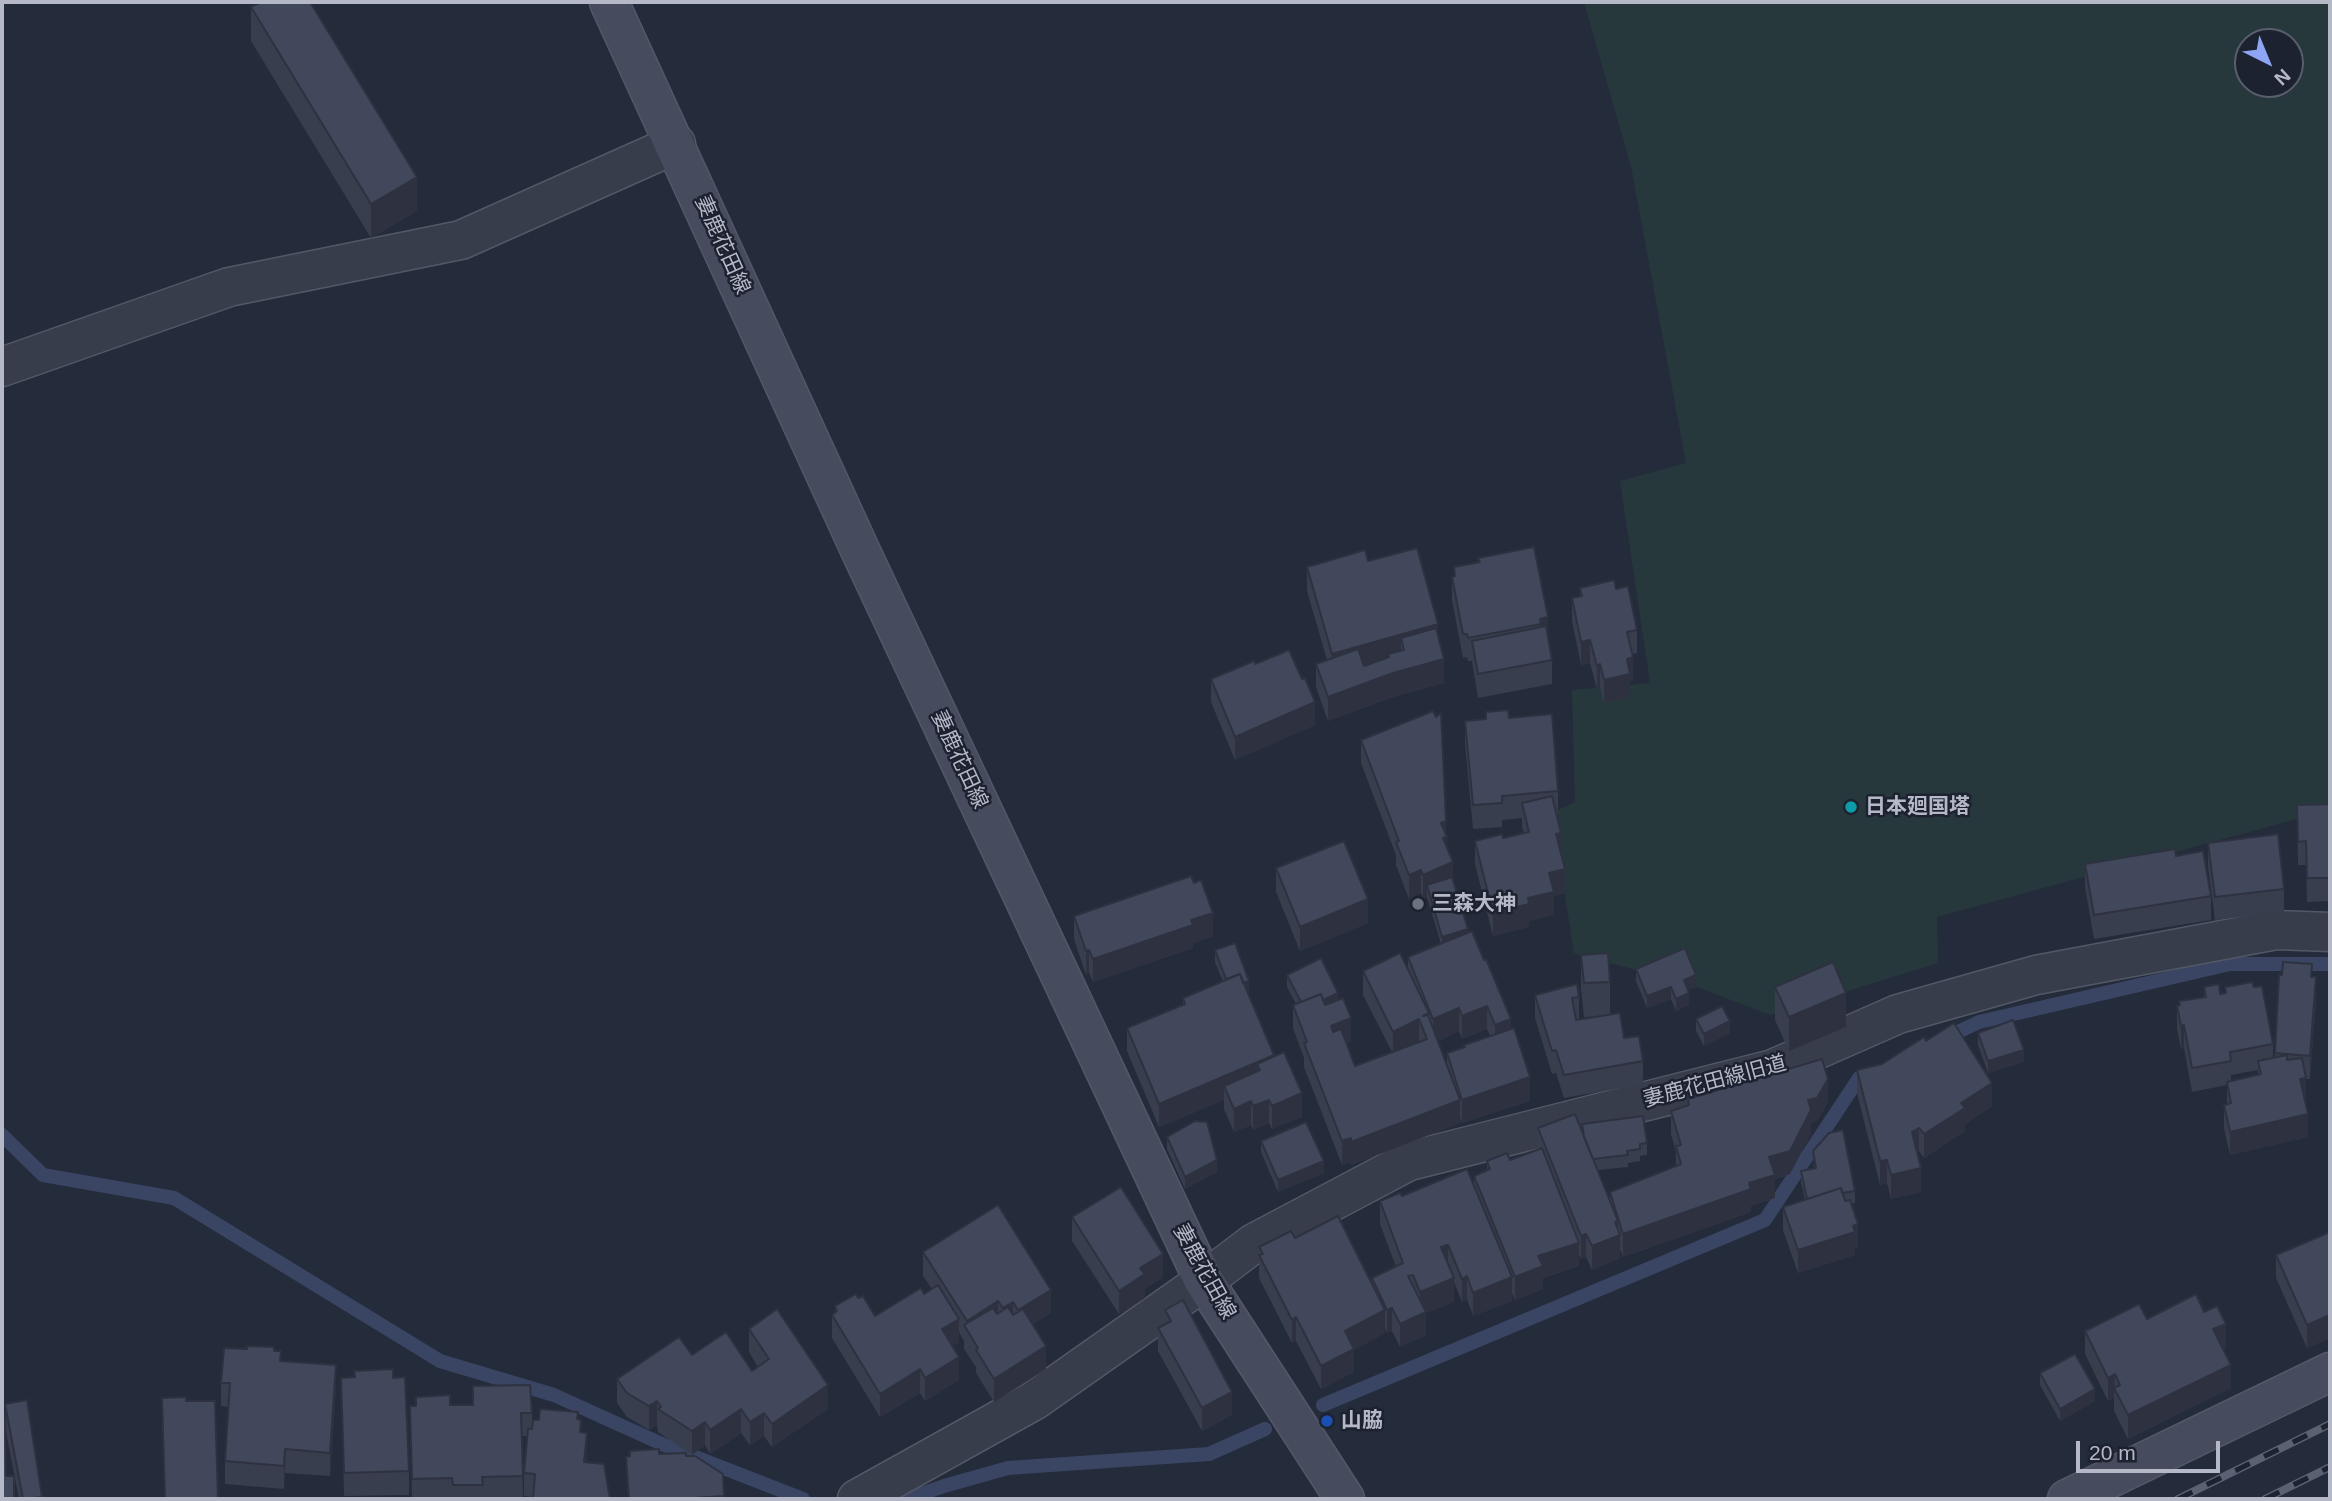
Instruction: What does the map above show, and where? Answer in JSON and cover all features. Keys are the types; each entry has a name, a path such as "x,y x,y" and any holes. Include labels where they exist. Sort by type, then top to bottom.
{"main road":[{"name":"妻鹿花田線","path":"609,2 861,552 1204,1281 1345,1499"},
{"path":"2067,1499 2330,1372"}],"street":[{"path":"2,367 229,287 461,240 676,144"},
{"name":"妻鹿花田線旧道","path":"857,1499 1035,1400 1254,1243 1409,1161 1773,1069 1898,1014 2036,975 2276,930 2330,932"}],"shaded area":[{"path":"1584,2 2330,2 2330,810 1937,917 1938,963 1770,1015 1697,987 1574,953 1552,813 1575,802 1572,690 1650,683 1620,481 1686,463 1631,166"}],"building":[{"path":"261,2 310,2 417,177 371,204 251,7"},
{"path":"1534,547 1548,617 1540,619 1541,624 1468,638 1467,634 1463,634 1452,577 1455,576 1454,567 1480,562 1478,558"},
{"path":"1417,548 1438,624 1332,654 1307,567 1365,550 1368,561"},
{"path":"1614,580 1616,589 1628,586 1637,630 1627,632 1633,657 1627,659 1630,674 1604,680 1590,640 1581,642 1572,598 1582,596 1580,588"},
{"path":"1546,626 1552,660 1478,674 1472,641"},
{"path":"1436,628 1444,659 1393,673 1328,697 1316,664 1358,649 1364,666 1389,657 1388,654 1404,650 1401,638"},
{"path":"1289,650 1315,702 1235,737 1211,679"},
{"path":"1508,710 1509,718 1552,714 1558,791 1502,796 1502,803 1473,805 1465,721 1486,719 1486,712"},
{"path":"1433,711 1436,717 1441,713 1446,821 1441,823 1447,837 1443,838 1453,862 1423,875 1421,870 1409,875 1361,740"},
{"path":"1552,796 1561,833 1556,834 1565,869 1549,873 1554,892 1528,898 1529,904 1493,913 1475,841 1502,834 1503,838 1529,832 1522,803"},
{"path":"2330,804 2330,878 2307,878 2306,841 2298,842 2297,805"},
{"path":"2278,834 2284,889 2215,897 2208,843"},
{"path":"1344,841 1368,899 1300,927 1276,868"},
{"path":"2175,849 2176,856 2203,851 2211,896 2094,915 2085,864"},
{"path":"1191,876 1194,883 1201,880 1213,913 1191,920 1193,925 1093,959 1089,950 1086,951 1074,916"},
{"path":"1452,877 1468,929 1442,937 1427,885"},
{"path":"1472,931 1511,1019 1495,1025 1487,1006 1462,1016 1459,1008 1433,1019 1408,957"},
{"path":"1235,943 1249,981 1243,983 1240,974 1226,979 1215,950"},
{"path":"1685,948 1696,975 1684,980 1689,993 1676,999 1671,987 1647,996 1636,969"},
{"path":"1400,953 1429,1013 1423,1016 1428,1015 1460,1100 1351,1142 1351,1138 1342,1141 1304,1043 1307,1042 1293,1005 1321,994 1325,1005 1343,998 1351,1018 1331,1026 1333,1032 1341,1029 1355,1066 1427,1039 1419,1019 1393,1032 1363,971"},
{"path":"1608,953 1610,982 1584,983 1581,955"},
{"path":"1321,958 1338,993 1323,1000 1321,994 1301,1002 1287,975"},
{"path":"1833,962 1846,993 1789,1017 1775,987"},
{"path":"2283,962 2312,964 2311,977 2316,977 2310,1056 2275,1053 2279,975 2282,975"},
{"path":"1240,974 1274,1055 1159,1104 1127,1028 1185,1004 1183,998"},
{"path":"2252,982 2254,987 2262,986 2273,1044 2230,1052 2231,1061 2192,1068 2184,1025 2181,1026 2177,1006 2180,1005 2179,1001 2206,997 2204,987 2219,984 2220,994 2226,993 2225,987"},
{"path":"1577,984 1579,997 1572,998 1576,1020 1620,1013 1624,1038 1639,1036 1643,1061 1564,1075 1556,1050 1552,1051 1535,995"},
{"path":"1722,1006 1730,1021 1704,1034 1696,1019"},
{"path":"2013,1020 2024,1050 1988,1061 1978,1033"},
{"path":"1954,1023 1992,1083 1961,1103 1965,1108 1924,1134 1919,1128 1912,1132 1921,1168 1891,1175 1887,1160 1880,1161 1857,1070 1882,1064 1924,1037 1926,1041"},
{"path":"1514,1028 1530,1077 1462,1100 1447,1053"},
{"path":"1284,1052 1302,1093 1272,1106 1269,1100 1253,1106 1251,1101 1234,1109 1224,1086 1260,1070 1257,1064"},
{"path":"2287,1055 2287,1060 2302,1058 2306,1078 2300,1079 2308,1114 2230,1132 2224,1105 2231,1103 2227,1082 2261,1074 2258,1061"},
{"path":"1822,1059 1828,1079 1817,1098 1808,1100 1811,1110 1790,1151 1769,1157 1775,1175 1749,1183 1751,1189 1623,1234 1610,1192 1681,1164 1676,1146 1681,1145 1671,1111 1689,1105 1688,1099"},
{"path":"1575,1114 1618,1221 1615,1222 1620,1235 1592,1246 1586,1234 1581,1236 1538,1128"},
{"path":"1643,1116 1647,1143 1640,1144 1640,1149 1627,1151 1628,1155 1593,1159 1582,1124"},
{"path":"1195,1121 1207,1122 1217,1160 1185,1177 1167,1137"},
{"path":"1306,1122 1324,1161 1278,1180 1261,1141"},
{"path":"1843,1130 1855,1191 1842,1193 1841,1188 1807,1199 1801,1171 1816,1168 1813,1151 1829,1133"},
{"path":"1542,1148 1579,1243 1538,1256 1543,1266 1515,1277 1474,1176 1490,1169 1487,1161 1507,1153 1510,1160"},
{"path":"1467,1169 1512,1277 1473,1293 1467,1276 1462,1279 1448,1245 1441,1247 1454,1278 1420,1292 1413,1275 1408,1276 1426,1312 1400,1324 1392,1308 1387,1310 1372,1278 1403,1263 1380,1201 1400,1193 1402,1196"},
{"path":"1121,1187 1163,1254 1140,1268 1145,1274 1119,1291 1072,1217"},
{"path":"1841,1188 1845,1201 1850,1200 1858,1224 1853,1226 1855,1232 1798,1250 1783,1207"},
{"path":"998,1205 1051,1290 1018,1310 1013,1302 1003,1308 998,1301 967,1321 923,1252"},
{"path":"1338,1216 1385,1310 1345,1331 1354,1349 1321,1366 1296,1317 1292,1320 1259,1255 1263,1254 1259,1247 1291,1231 1295,1238"},
{"path":"2330,1232 2330,1315 2307,1325 2276,1255"},
{"path":"938,1285 959,1319 942,1329 959,1357 925,1378 920,1369 880,1394 832,1315 837,1311 835,1306 856,1294 858,1298 863,1296 875,1316 921,1288 924,1294"},
{"path":"2196,1294 2204,1312 2217,1306 2226,1324 2213,1329 2231,1365 2128,1415 2114,1388 2120,1385 2115,1374 2108,1378 2085,1331 2139,1304 2147,1319"},
{"path":"1183,1300 1232,1392 1202,1408 1158,1328 1171,1321 1165,1310"},
{"path":"1008,1307 1013,1315 1023,1309 1046,1346 994,1379 964,1325 993,1308 997,1314"},
{"path":"777,1309 828,1385 772,1424 764,1413 750,1422 741,1409 710,1430 705,1422 692,1431 658,1409 661,1407 657,1401 649,1406 627,1393 617,1379 679,1337 692,1355 726,1332 752,1371 769,1359 749,1329"},
{"path":"247,1346 274,1347 274,1351 281,1351 280,1361 336,1365 330,1453 285,1449 284,1466 225,1461 230,1383 221,1383 224,1348 247,1349"},
{"path":"2075,1354 2095,1389 2060,1409 2040,1373"},
{"path":"393,1369 393,1378 405,1377 409,1471 344,1473 341,1378 355,1377 354,1371"},
{"path":"530,1385 532,1413 521,1413 523,1476 482,1477 483,1485 453,1485 452,1478 412,1479 410,1406 416,1406 416,1397 450,1395 450,1405 473,1405 473,1386"},
{"path":"186,1397 186,1401 215,1401 218,1499 165,1499 162,1398"},
{"path":"27,1400 42,1497 23,1499 5,1404"},
{"path":"540,1409 578,1412 577,1419 581,1420 580,1432 587,1433 584,1462 604,1464 610,1499 533,1499 535,1474 524,1473 528,1429 532,1429 533,1420 539,1420"},
{"path":"2,1414 5,1414 6,1476 14,1476 14,1499 2,1499"},
{"path":"659,1449 659,1454 686,1453 686,1456 695,1456 723,1474 724,1496 629,1499 626,1457 630,1456 630,1451"}],"waterway":[{"path":"1943,1039 1979,1022 2230,964 2330,964"},
{"path":"1323,1405 1765,1220 1859,1078 1871,1073"},
{"path":"2,1135 43,1175 174,1198 440,1361 554,1395 662,1444 803,1499"},
{"path":"907,1499 1008,1468 1209,1454 1265,1429"}],"railway":[{"path":"2178,1499 2330,1424"},
{"path":"2265,1499 2330,1467"}],"place":[{"name":"日本廻国塔","path":"1851,807"},
{"name":"三森大神","path":"1418,904"},
{"name":"山脇","path":"1327,1421"}]}
